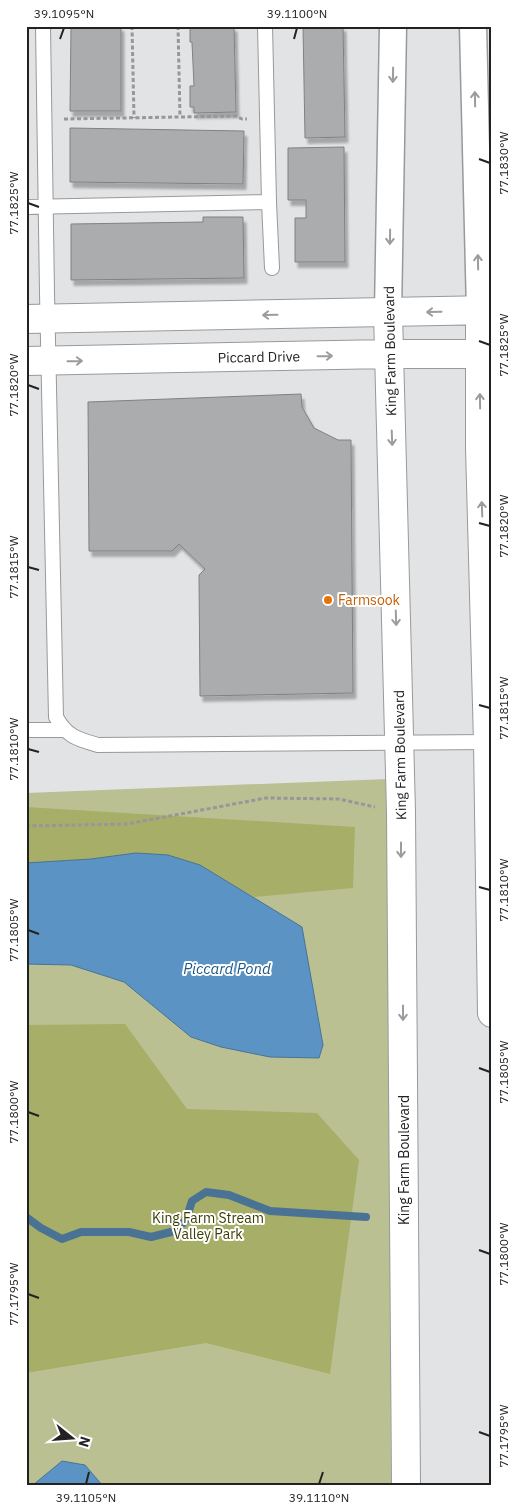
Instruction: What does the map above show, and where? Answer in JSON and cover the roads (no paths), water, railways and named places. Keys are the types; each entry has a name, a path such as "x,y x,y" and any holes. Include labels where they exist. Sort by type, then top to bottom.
{"street":[{"name":"King Farm Boulevard","path":"394,26 388,313 400,742 406,1485"},
{"path":"473,26 486,311 492,1013"},
{"path":"37,319 486,311"},
{"name":"Piccard Drive","path":"37,361 389,354 486,354"}],"lane":[{"path":"43,26 46,206 37,319 37,361 56,717 63,730 74,737 98,745 490,742"},
{"path":"264,26 272,268"},
{"path":"26,207 269,202"},
{"path":"26,730 63,730"}],"water":[{"name":"Piccard Pond","path":"136,853 168,855 200,865 302,927 323,1045 319,1058 270,1057 221,1047 191,1037 124,982 71,965 26,964 26,863 91,859"},
{"path":"62,1461 85,1465 102,1485 33,1485"}],"waterway":[{"path":"26,1217 41,1228 62,1239 81,1232 129,1232 151,1237 175,1231 186,1220 192,1201 206,1192 229,1195 270,1211 366,1217"}],"place":[{"name":"Farmsook","path":"328,600"}],"park label":[{"name":"King Farm Stream Valley Park","path":"208,1226"}]}
